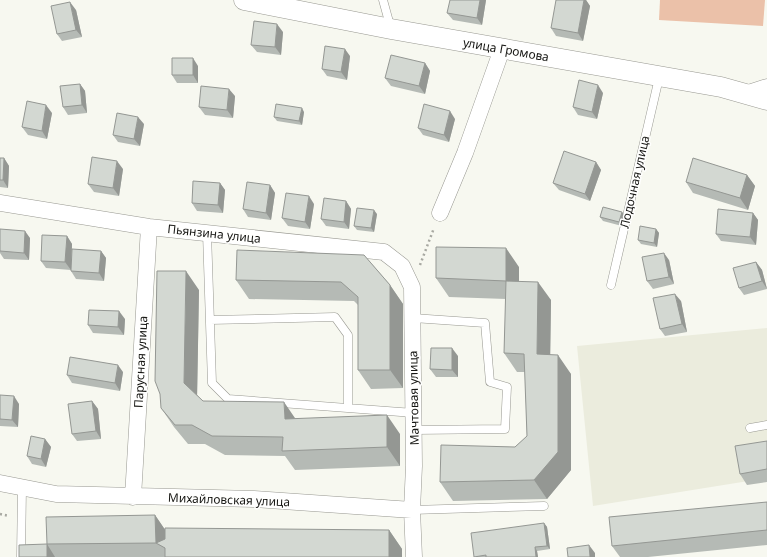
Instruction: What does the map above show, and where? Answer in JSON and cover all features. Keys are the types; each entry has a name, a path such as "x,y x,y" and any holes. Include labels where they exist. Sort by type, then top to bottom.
{"street":[{"name":"улица Громова","path":"244,0 391,29 659,78 720,87 767,100"},
{"path":"440,213 465,153 502,49"},
{"path":"745,94 767,87"},
{"name":"Пьянзина улица","path":"0,203 149,227 384,252 402,266 412,287"},
{"name":"Парусная улица","path":"133,497 149,227"},
{"name":"Мачтовая улица","path":"412,287 414,413 412,510"},
{"name":"Михайловская улица","path":"0,483 56,494 254,499 412,510"},
{"path":"412,510 414,557"}],"lane":[{"path":"383,0 391,29"},
{"name":"Лодочная улица","path":"610,285 659,78"},
{"path":"207,233 212,383 228,399 414,413"},
{"path":"210,320 335,316 348,335 348,408"},
{"path":"413,318 485,323 490,382 506,388 505,429 414,430"},
{"path":"750,428 767,425"},
{"path":"21,557 22,488"},
{"path":"412,510 544,506"}],"path":[{"path":"412,287 440,213"}],"shaded area":[{"path":"660,0 765,0 763,26 659,20"},
{"path":"767,328 767,478 593,506 577,346"}],"building":[{"path":"450,0 480,0 477,18 447,13"},
{"path":"556,0 584,0 578,33 551,28"},
{"path":"70,2 76,30 57,34 51,6"},
{"path":"254,21 277,24 275,47 251,45"},
{"path":"325,46 345,49 341,72 322,69"},
{"path":"391,55 425,63 419,86 385,78"},
{"path":"172,58 193,58 193,75 172,75"},
{"path":"579,80 598,85 592,112 573,107"},
{"path":"80,84 82,105 63,107 60,86"},
{"path":"201,86 229,89 227,110 199,107"},
{"path":"27,101 46,105 42,131 22,127"},
{"path":"276,104 302,108 299,121 274,117"},
{"path":"424,104 450,111 444,135 418,128"},
{"path":"117,113 138,117 134,139 113,135"},
{"path":"564,151 596,162 585,194 553,183"},
{"path":"92,157 117,161 113,188 88,184"},
{"path":"0,158 4,158 3,180 0,180"},
{"path":"693,158 747,175 740,198 686,182"},
{"path":"193,181 220,183 218,205 192,203"},
{"path":"247,182 270,185 266,213 243,209"},
{"path":"286,193 309,196 305,222 282,218"},
{"path":"324,198 346,201 344,222 321,219"},
{"path":"603,207 622,212 619,222 600,217"},
{"path":"357,208 374,210 371,228 354,226"},
{"path":"718,209 753,213 750,237 716,234"},
{"path":"640,226 656,229 654,243 638,240"},
{"path":"0,229 25,231 24,253 0,251"},
{"path":"42,235 67,236 65,262 41,261"},
{"path":"436,247 506,248 506,281 436,278"},
{"path":"72,249 101,251 99,273 71,271"},
{"path":"237,250 364,255 390,285 390,370 358,370 358,297 341,282 236,280"},
{"path":"664,253 669,277 647,281 642,257"},
{"path":"756,262 762,281 739,288 733,268"},
{"path":"157,271 186,271 184,383 203,401 284,402 285,419 387,415 387,447 282,451 283,437 212,436 192,425 175,425 161,408 160,394 155,381"},
{"path":"506,281 538,282 537,354 558,355 558,452 534,480 440,482 441,445 515,447 527,436 524,354 504,353"},
{"path":"675,294 682,324 660,329 653,298"},
{"path":"89,310 119,311 118,327 88,325"},
{"path":"431,348 452,348 452,370 430,369"},
{"path":"70,357 118,365 115,383 67,375"},
{"path":"0,395 14,396 12,420 0,419"},
{"path":"92,401 96,431 72,434 68,404"},
{"path":"31,436 45,439 41,459 27,456"},
{"path":"767,441 767,469 740,474 735,446"},
{"path":"767,502 767,530 612,546 609,517"},
{"path":"155,515 156,543 47,544 46,517"},
{"path":"544,523 547,546 535,547 536,557 486,557 486,555 474,557 471,533"},
{"path":"165,528 389,530 389,557 165,557 165,548 156,543 165,539"},
{"path":"47,544 47,557 19,557 19,545"},
{"path":"589,545 590,557 568,557 567,548"}]}
